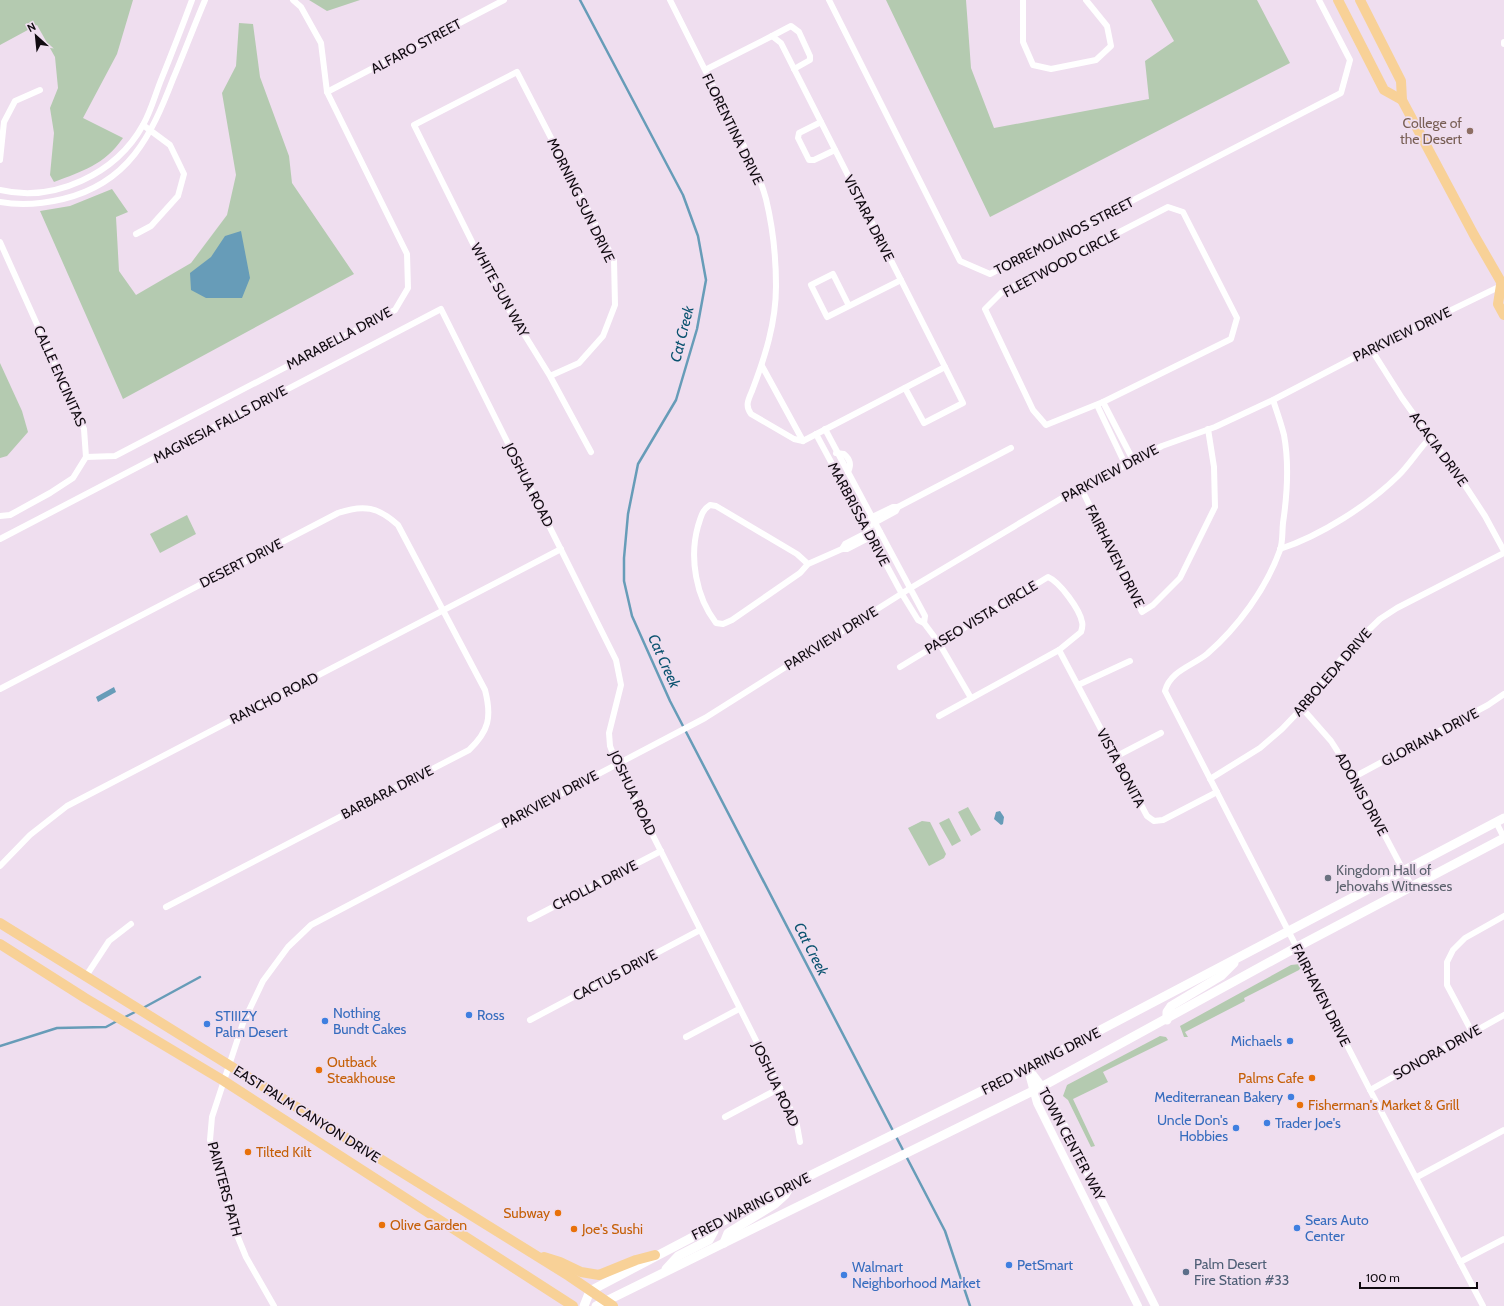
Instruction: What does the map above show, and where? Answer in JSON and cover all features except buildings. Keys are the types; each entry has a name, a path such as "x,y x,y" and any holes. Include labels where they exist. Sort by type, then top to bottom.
{"main road":[{"path":"1338,0 1384,90 1402,100"},
{"path":"1360,0 1401,81 1402,100 1503,285 1498,304 1504,315"},
{"name":"FRED WARING DRIVE","path":"590,1291 655,1255 791,1185 1028,1068 1500,820"},
{"name":"FRED WARING DRIVE","path":"596,1306 610,1304 663,1272 1032,1092 1297,948 1504,838"},
{"name":"EAST PALM CANYON DRIVE","path":"0,923 533,1254 610,1304"},
{"name":"EAST PALM CANYON DRIVE","path":"0,944 85,998 224,1081 573,1306"},
{"path":"1167,1020 1167,1012 1171,1006 1221,976 1240,956"},
{"path":"724,1243 728,1233 775,1204 785,1195 791,1185"},
{"path":"663,1272 678,1256 709,1240 714,1231 713,1225"},
{"path":"533,1254 560,1262 581,1272 599,1275 636,1260 655,1255"},
{"path":"584,1306 590,1291"}],"street":[{"path":"0,190 16,194 37,193 62,188 82,180 107,165 123,151 143,125 192,0"},
{"path":"0,202 30,204 52,202 72,197 90,190 105,181 130,161 151,131 205,0"},
{"name":"MARABELLA DRIVE","path":"86,456 115,456 395,310 408,288 407,254 327,92 321,43 301,7 294,0"},
{"name":"ALFARO STREET","path":"327,92 504,0"},
{"name":"FLORENTINA DRIVE","path":"670,0 756,171 765,198 773,233 776,264 776,297 772,330 762,366 748,400 748,410 751,414 794,439 804,441"},
{"name":"TORREMOLINOS STREET","path":"829,0 960,260 990,274 1340,93 1350,60 1319,0"},
{"path":"1023,0 1023,42 1033,65 1051,69 1096,60 1111,46 1107,26 1086,0"},
{"path":"705,70 791,26 799,32 810,56 810,60 794,69"},
{"name":"VISTARA DRIVE","path":"772,36 781,43 963,403 924,423 905,388"},
{"name":"WHITE SUN WAY","path":"517,72 414,125 492,282 550,376 591,452"},
{"name":"MORNING SUN DRIVE","path":"517,72 614,260 615,304 603,336 579,363 550,376"},
{"path":"0,160 4,122 15,101 40,90"},
{"path":"821,122 799,134 798,138 809,160 814,160 835,150"},
{"path":"136,234 151,226 178,196 184,174 170,145 143,125"},
{"name":"FLEETWOOD CIRCLE","path":"1168,207 1183,212 1237,318 1231,339 1100,404 1046,425 1033,410 985,309 1001,293 1168,207"},
{"name":"CALLE ENCINITAS","path":"0,242 84,428 86,456"},
{"path":"849,306 833,274 811,285 827,317 849,306 901,280"},
{"name":"PARKVIEW DRIVE","path":"229,1065 243,1023 263,981 288,947 311,926 665,740 704,718 909,589 1081,488 1125,464 1162,446 1208,430 1273,400 1371,349 1503,285"},
{"name":"MAGNESIA FALLS DRIVE","path":"0,539 441,309"},
{"name":"JOSHUA ROAD","path":"441,309 561,549 617,666 621,685 609,733 610,746 617,764 796,1120 800,1142"},
{"name":"ACACIA DRIVE","path":"1371,349 1402,398 1474,498 1504,552"},
{"path":"762,366 804,441 946,367"},
{"path":"1273,400 1284,436 1287,486 1280,549 1300,542 1368,502 1400,475 1430,438"},
{"path":"1100,404 1133,460"},
{"path":"1100,404 1125,464"},
{"name":"MARBRISSA DRIVE","path":"816,434 902,594 918,620 924,623 925,616 909,589 825,429"},
{"name":"FAIRHAVEN DRIVE","path":"1081,488 1142,612 1153,605 1180,578 1215,507 1214,467 1208,430"},
{"path":"808,564 798,554 716,506 710,505 702,513 696,534 693,555 696,575 709,614 716,623 723,624 732,620 800,573 808,564 842,549 845,544 856,541 868,529 876,525 885,514 896,511 898,507 1011,448"},
{"path":"829,457 838,452"},
{"path":"0,516 10,515 50,493 73,478 86,456"},
{"path":"845,487 854,482"},
{"name":"DESERT DRIVE","path":"0,689 331,516 354,507 370,508 387,515 398,525 443,610"},
{"path":"868,529 876,525"},
{"name":"RANCHO ROAD","path":"0,866 30,835 67,806 561,549"},
{"name":"FAIRHAVEN DRIVE","path":"1280,549 1265,581 1233,628 1207,654 1192,665 1173,675 1167,682 1165,691 1483,1306"},
{"name":"ARBOLEDA DRIVE","path":"1210,780 1260,748 1302,708 1351,647 1380,619 1397,608 1504,552"},
{"name":"PASEO VISTA CIRCLE","path":"900,667 1048,577 1056,580 1065,591 1082,622 1081,632 1059,650 939,716"},
{"name":"BARBARA DRIVE","path":"166,907 469,750 481,739 488,724 489,705 485,690 443,610"},
{"path":"924,623 939,643 972,698"},
{"name":"VISTA BONITA","path":"1059,650 1147,816 1154,821 1163,820 1217,792"},
{"path":"1078,685 1130,660"},
{"name":"GLORIANA DRIVE","path":"1354,777 1488,705 1504,694"},
{"name":"ADONIS DRIVE","path":"1302,708 1331,740 1354,777 1412,887"},
{"path":"1115,758 1161,733"},
{"path":"1500,820 1504,838"},
{"name":"CHOLLA DRIVE","path":"530,919 661,851"},
{"path":"1472,1032 1447,986 1447,962 1453,950 1465,938 1504,916"},
{"path":"86,976 109,941 131,924"},
{"name":"CACTUS DRIVE","path":"530,1020 700,930"},
{"path":"686,1037 739,1009"},
{"name":"SONORA DRIVE","path":"1370,1090 1504,1015"},
{"name":"PAINTERS PATH","path":"229,1065 212,1117 210,1140 237,1235 246,1257 274,1306"},
{"name":"TOWN CENTER WAY","path":"1028,1068 1043,1086 1155,1306"},
{"name":"TOWN CENTER WAY","path":"1028,1068 1032,1092 1068,1169 1138,1306"},
{"path":"726,1117 780,1088"},
{"path":"1416,1177 1504,1130"},
{"path":"1460,1262 1504,1239"}],"green space":[{"path":"0,0 133,0 117,54 83,118 123,138 108,155 100,161 84,170 54,182 50,175 54,133 50,108 58,88 55,57 37,25 0,45"},
{"path":"309,0 360,0 327,11"},
{"path":"886,0 966,0 971,68 994,128 1149,99 1145,61 1174,41 1151,0 1257,0 1290,63 990,217"},
{"path":"239,23 253,24 260,77 289,156 292,183 354,274 123,399 40,211 70,206 112,189 128,212 116,217 119,271 136,295 191,263 227,215 236,175 222,93 236,66"},
{"path":"0,363 22,411 28,432 7,456 0,458"},
{"path":"187,515 196,534 160,553 150,534"},
{"path":"968,807 981,830 971,836 958,812"},
{"path":"949,818 961,841 952,846 939,823"},
{"path":"922,821 930,822 946,854 944,858 929,866 908,828"},
{"path":"1300,964 1301,967 1299,970 1244,998 1245,1001 1185,1032 1188,1037 1184,1037 1180,1026 1291,965"},
{"path":"1160,1036 1166,1037 1168,1040 1103,1072 1108,1082 1073,1099 1095,1146 1091,1147 1068,1100 1063,1096 1067,1085"}],"water":[{"path":"241,231 250,278 242,298 206,298 191,290 190,273 211,257 225,236"},
{"path":"114,687 116,692 98,702 96,697"},
{"path":"1000,811 1004,817 1003,824 1001,825 994,819 996,812"}],"waterway":[{"name":"Cat Creek","path":"580,0 683,195 698,236 706,280 697,329 676,400 638,464 628,514 624,558 624,581 632,616 670,701 904,1152"},
{"path":"143,1008 200,977"},
{"path":"123,1018 137,1011"},
{"path":"0,1046 57,1028 106,1027 117,1021"},
{"name":"Cat Creek","path":"906,1156 945,1231 970,1306"}],"place":[{"name":"College of the Desert","path":"1470,131"},
{"name":"Kingdom Hall of Jehovahs Witnesses","path":"1328,878"},
{"name":"Ross","path":"469,1015"},
{"name":"Nothing Bundt Cakes","path":"325,1021"},
{"name":"STIIIZY Palm Desert","path":"207,1024"},
{"name":"Michaels","path":"1290,1041"},
{"name":"Outback Steakhouse","path":"319,1070"},
{"name":"Palms Cafe","path":"1312,1078"},
{"name":"Mediterranean Bakery","path":"1291,1097"},
{"name":"Fisherman's Market & Grill","path":"1300,1105"},
{"name":"Trader Joe's","path":"1267,1123"},
{"name":"Uncle Don's Hobbies","path":"1236,1128"},
{"name":"Tilted Kilt","path":"248,1152"},
{"name":"Subway","path":"558,1213"},
{"name":"Olive Garden","path":"382,1225"},
{"name":"Sears Auto Center","path":"1297,1228"},
{"name":"Joe's Sushi","path":"574,1229"},
{"name":"PetSmart","path":"1009,1265"},
{"name":"Palm Desert Fire Station #33","path":"1186,1272"},
{"name":"Walmart Neighborhood Market","path":"844,1275"}]}
